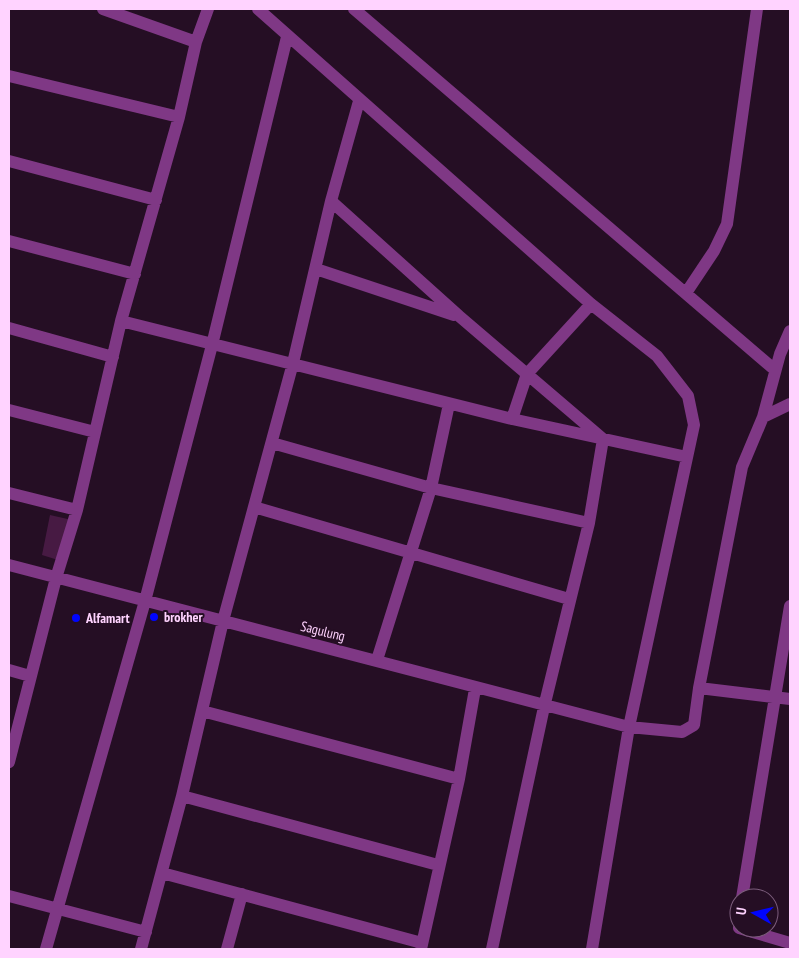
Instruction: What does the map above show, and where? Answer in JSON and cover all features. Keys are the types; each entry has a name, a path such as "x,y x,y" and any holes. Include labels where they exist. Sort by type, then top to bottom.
{"street":[{"path":"107,9 196,42"},
{"path":"9,760 56,578 77,510 122,321 179,117 196,42 208,9"},
{"path":"258,9 359,101 591,304 657,356 688,396 694,425 629,728 592,949"},
{"path":"354,9 775,370"},
{"path":"686,293 714,251 727,224 756,9"},
{"path":"46,949 144,601 212,345 288,37"},
{"path":"9,76 179,117"},
{"path":"141,949 182,796 223,622 293,363 331,202 359,101"},
{"path":"9,161 156,200"},
{"path":"331,202 459,316 603,439"},
{"path":"9,241 135,274"},
{"path":"316,269 459,316"},
{"path":"512,419 527,374 591,304"},
{"path":"122,321 449,404 687,457"},
{"path":"9,328 113,357"},
{"path":"790,331 775,370 763,418 742,467 698,688 790,699"},
{"path":"377,660 431,488 449,404"},
{"path":"763,418 790,404"},
{"path":"9,410 95,432"},
{"path":"492,949 544,706 589,523 603,439"},
{"path":"272,443 431,488 589,523"},
{"path":"9,493 77,510"},
{"path":"254,507 569,599"},
{"name":"Sagulung","path":"9,565 223,622 377,660 475,689 629,728 682,732 694,725 698,688"},
{"path":"744,888 790,606"},
{"path":"9,670 30,676"},
{"path":"162,873 422,946 438,865 460,779 475,689"},
{"path":"202,711 460,779"},
{"path":"182,796 438,865"},
{"path":"227,949 242,894"},
{"path":"9,896 146,932"},
{"path":"773,938 790,943"}],"building":[{"path":"50,515 72,520 58,560 42,555"}],"place":[{"name":"brokher","path":"154,617"},
{"name":"Alfamart","path":"76,618"}]}
